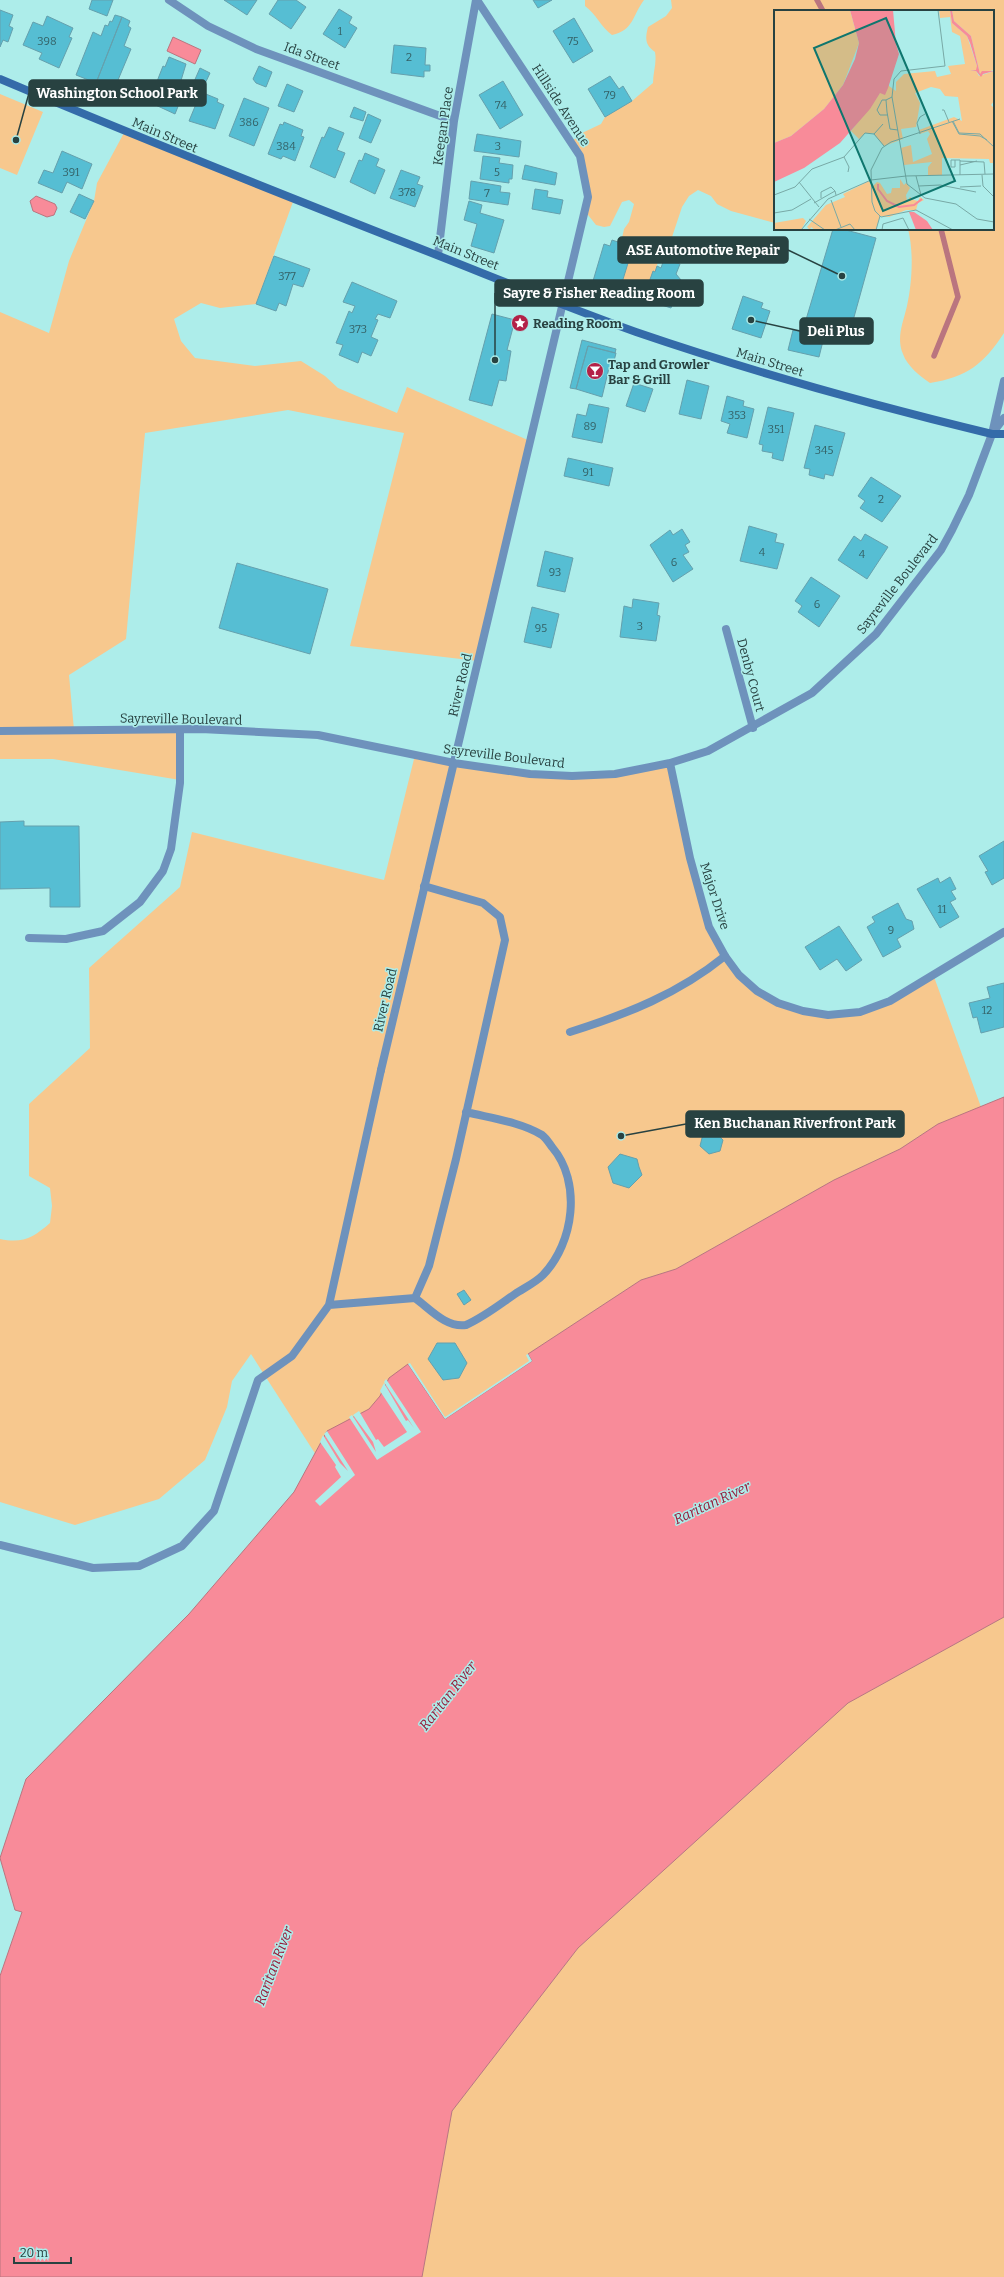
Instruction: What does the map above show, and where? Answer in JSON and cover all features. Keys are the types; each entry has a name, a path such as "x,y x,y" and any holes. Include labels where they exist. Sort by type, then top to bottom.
{"main road":[{"name":"Main Street","path":"0,79 176,153 562,305 753,370 875,405 992,434 1004,434"}],"street":[{"name":"Ida Street","path":"168,0 208,26 256,48 454,121"},
{"name":"Keegan Place","path":"438,255 454,121 477,0"},
{"name":"Hillside Avenue","path":"477,0 580,156 588,197 562,305"},
{"name":"River Road","path":"329,1305 380,1070 562,305"},
{"path":"992,434 1004,381"},
{"path":"992,434 1004,418"},
{"name":"Sayreville Boulevard","path":"0,731 200,729 318,736 454,763 530,774 572,776 615,774 670,763 708,752 753,728 812,693 876,634 941,550 969,495 992,434"},
{"name":"Denby Court","path":"726,629 753,728"},
{"path":"29,938 66,939 102,931 140,902 158,877 171,849 180,783 180,730"},
{"name":"Major Drive","path":"670,763 690,858 709,927 725,956 739,975 757,991 778,1003 803,1011 828,1015 860,1012 890,1001 1004,932"},
{"path":"415,1298 429,1266 505,940 500,916 483,903 424,886"},
{"path":"570,1032 620,1016 664,997 711,968 725,956"},
{"path":"0,1545 93,1568 139,1566 182,1546 214,1511 258,1380 292,1356 329,1305 415,1298 444,1321 460,1326 466,1325 542,1276 557,1258 566,1231 571,1206 569,1176 558,1154 542,1136 522,1127 466,1112"}],"shaded area":[{"path":"585,0 644,0 629,26 625,30 612,35 585,6"},
{"path":"671,0 1004,0 1004,333 997,344 982,361 964,373 930,383 918,374 908,363 901,348 900,336 909,297 911,278 912,257 908,230 994,230 994,10 774,10 774,223 731,211 717,204 711,196 698,190 689,196 682,207 672,237 663,245 655,272 643,299 620,289 633,247 621,243 624,229 629,222 634,204 629,200 622,202 610,226 604,227 596,225 585,211 587,193 585,175 576,150 571,142 582,133 601,124 605,117 632,101 653,83 655,52 649,47 646,38 648,27 666,16 672,8"},
{"path":"0,94 43,112 17,175 0,168"},
{"path":"125,131 294,199 256,304 220,308 201,303 174,319 181,341 195,358 255,366 301,361 325,376 338,388 397,413 407,387 530,441 478,661 350,646 404,433 288,410 145,433 126,639 69,675 74,730 180,730 180,780 53,759 0,759 0,312 49,333 69,261 94,201 97,183"},
{"path":"415,755 572,776 670,763 709,927 725,956 757,991 803,1011 860,1012 890,1001 933,974 981,1107 938,1124 900,1149 834,1180 676,1269 641,1280 528,1354 532,1361 445,1419 294,1492 316,1455 251,1354 232,1381 227,1407 205,1460 159,1499 75,1525 0,1502 0,1239 15,1241 22,1240 33,1236 50,1223 52,1206 50,1188 29,1176 29,1104 90,1048 89,968 180,887 192,832 384,880"},
{"path":"1004,1617 1004,2277 422,2277 452,2111 578,1948 848,1703"}],"water":[{"path":"173,37 201,50 195,64 167,51"},
{"path":"36,196 55,204 57,208 54,215 47,217 33,211 30,201"},
{"name":"Raritan River","path":"1004,1097 1004,1617 848,1703 578,1948 452,2111 422,2277 0,2277 0,1976 22,1912 15,1910 0,1858 26,1779 189,1614 294,1492 327,1431 369,1409 380,1396 389,1378 408,1364 445,1419 532,1361 528,1354 641,1280 676,1269 834,1180 900,1149 938,1124"}],"pier":[{"path":"528,1354 532,1361 445,1419 408,1364 410,1363 445,1417 529,1361 526,1355"},
{"path":"386,1379 421,1432 377,1460 349,1417 352,1415 376,1452 373,1442 353,1415 359,1411 376,1440 378,1439 384,1447 407,1432 380,1391 384,1383 406,1421 408,1420 414,1428 384,1382"},
{"path":"327,1431 355,1475 320,1506 315,1501 341,1477 335,1467 336,1465 320,1442 323,1435 340,1463 348,1471 324,1434"}],"building":[{"path":"92,0 113,0 107,16 89,9"},
{"path":"224,0 257,0 247,15"},
{"path":"278,0 296,0 306,7 291,29 269,14"},
{"path":"533,0 552,0 538,8"},
{"path":"339,9 352,17 349,23 357,28 345,48 323,34"},
{"path":"0,10 13,15 9,26 13,28 8,42 3,40 0,47"},
{"path":"115,15 122,17 96,83 76,75 93,32 101,36 105,25 108,26 110,21 112,22"},
{"path":"47,16 73,28 69,37 72,38 59,68 39,59 42,53 23,45 33,22 43,26"},
{"path":"122,17 130,21 128,26 131,28 124,46 131,49 118,80 120,81 116,91 96,83"},
{"path":"574,18 593,51 573,63 553,31"},
{"path":"394,45 426,48 425,65 430,65 430,71 424,71 424,77 391,73"},
{"path":"169,57 186,64 179,87 185,89 175,114 149,102 163,66 165,67"},
{"path":"259,66 272,72 266,87 256,83 253,79"},
{"path":"200,68 210,73 203,88 193,84"},
{"path":"610,76 619,89 623,86 632,101 605,117 588,89"},
{"path":"503,81 523,115 500,129 479,95"},
{"path":"287,84 303,91 294,112 278,106"},
{"path":"201,92 218,99 217,102 224,105 215,129 189,121"},
{"path":"244,98 269,108 254,146 229,136"},
{"path":"354,107 366,112 363,121 350,117"},
{"path":"368,114 381,120 371,143 359,138"},
{"path":"284,122 303,130 301,136 304,137 295,161 283,156 281,159 268,154 280,124 283,125"},
{"path":"329,127 344,133 337,150 345,153 335,178 310,167 322,137 324,138"},
{"path":"477,134 521,141 519,157 474,151"},
{"path":"62,151 92,164 82,189 67,182 62,193 38,183 44,170 53,173"},
{"path":"365,153 379,159 376,166 385,170 375,194 350,182 359,160 362,161"},
{"path":"483,156 500,158 499,163 513,165 512,179 509,179 509,183 480,179"},
{"path":"525,165 557,173 555,185 522,179"},
{"path":"401,170 420,177 417,184 423,186 415,207 390,198"},
{"path":"471,181 501,186 500,192 510,193 508,205 469,199"},
{"path":"535,189 548,191 547,197 563,200 560,214 532,209"},
{"path":"79,194 94,201 85,219 70,212"},
{"path":"469,201 482,205 480,213 504,220 494,253 471,246 477,224 464,220"},
{"path":"833,230 846,230 876,238 849,335 805,323"},
{"path":"612,240 633,247 620,289 593,281 604,244 610,246"},
{"path":"274,256 310,269 303,287 293,284 286,306 279,303 276,311 256,304"},
{"path":"664,259 680,264 676,274 681,280 671,308 643,299 653,271 655,272 657,266 661,268"},
{"path":"352,282 397,301 390,318 378,314 375,319 378,320 371,337 378,340 371,356 362,352 358,363 339,355 343,345 336,343 349,311 352,313 355,306 343,302"},
{"path":"743,296 763,303 761,308 770,311 761,338 732,329"},
{"path":"492,314 515,320 507,350 511,351 506,381 499,380 492,406 469,400"},
{"path":"793,330 824,337 819,357 788,350"},
{"path":"582,340 616,349 615,353 588,346 576,389 570,388"},
{"name":"Tap and Growler Bar & Grill","path":"588,346 616,353 612,369 609,368 602,397 576,389"},
{"path":"687,380 709,386 701,419 679,414"},
{"path":"634,383 653,389 645,412 626,406"},
{"path":"727,396 744,401 743,406 754,409 747,438 727,433 730,424 721,421"},
{"path":"589,404 609,408 602,443 572,437 577,414 586,416"},
{"path":"768,407 794,413 783,461 772,458 773,453 762,451 763,445 759,444"},
{"path":"815,425 845,433 833,476 825,474 824,479 809,475 810,469 804,468"},
{"path":"568,458 613,468 609,486 564,476"},
{"path":"871,477 901,496 882,522 860,508 865,501 858,496"},
{"path":"749,526 777,534 775,542 784,544 777,569 740,561"},
{"path":"682,529 690,542 685,545 689,552 683,555 693,569 673,582 650,545 670,530 673,535"},
{"path":"865,534 888,547 867,579 838,560 854,536 861,541"},
{"path":"545,551 573,558 565,592 537,586"},
{"path":"237,563 328,589 310,654 219,628"},
{"path":"811,577 840,596 819,627 798,612 802,606 795,601"},
{"path":"633,599 659,603 657,615 660,616 656,641 620,637 624,606 632,608"},
{"path":"532,607 559,614 551,648 524,642"},
{"path":"24,821 24,826 79,826 80,907 50,907 50,888 0,889 0,822"},
{"path":"1004,841 1004,878 992,885 985,872 988,871 979,856"},
{"path":"950,877 956,889 951,891 956,899 950,902 959,917 940,928 917,889 938,878 940,883"},
{"path":"898,903 906,919 912,921 914,929 897,939 901,947 883,957 867,927 875,922 872,917"},
{"path":"839,926 862,960 846,971 837,959 820,970 805,947"},
{"path":"1004,983 1004,1027 981,1033 977,1017 973,1018 969,1003 990,998 987,987"},
{"path":"714,1131 723,1140 720,1151 709,1154 700,1146 703,1134"},
{"path":"620,1154 637,1159 642,1175 629,1188 613,1183 608,1167"},
{"path":"464,1290 471,1300 464,1305 457,1294"},
{"path":"437,1343 455,1343 467,1363 459,1378 443,1380 428,1359"}],"waterway":[{"path":"817,0 822,10"},
{"path":"934,356 958,297 941,230"}],"place":[{"name":"Washington School Park","path":"16,140"},
{"name":"ASE Automotive Repair","path":"842,276"},
{"name":"Deli Plus","path":"751,320"},
{"name":"Reading Room","path":"520,323"},
{"name":"Sayre & Fisher Reading Room","path":"495,360"},
{"name":"Tap and Growler Bar & Grill","path":"595,371"},
{"name":"Ken Buchanan Riverfront Park","path":"621,1136"}]}
